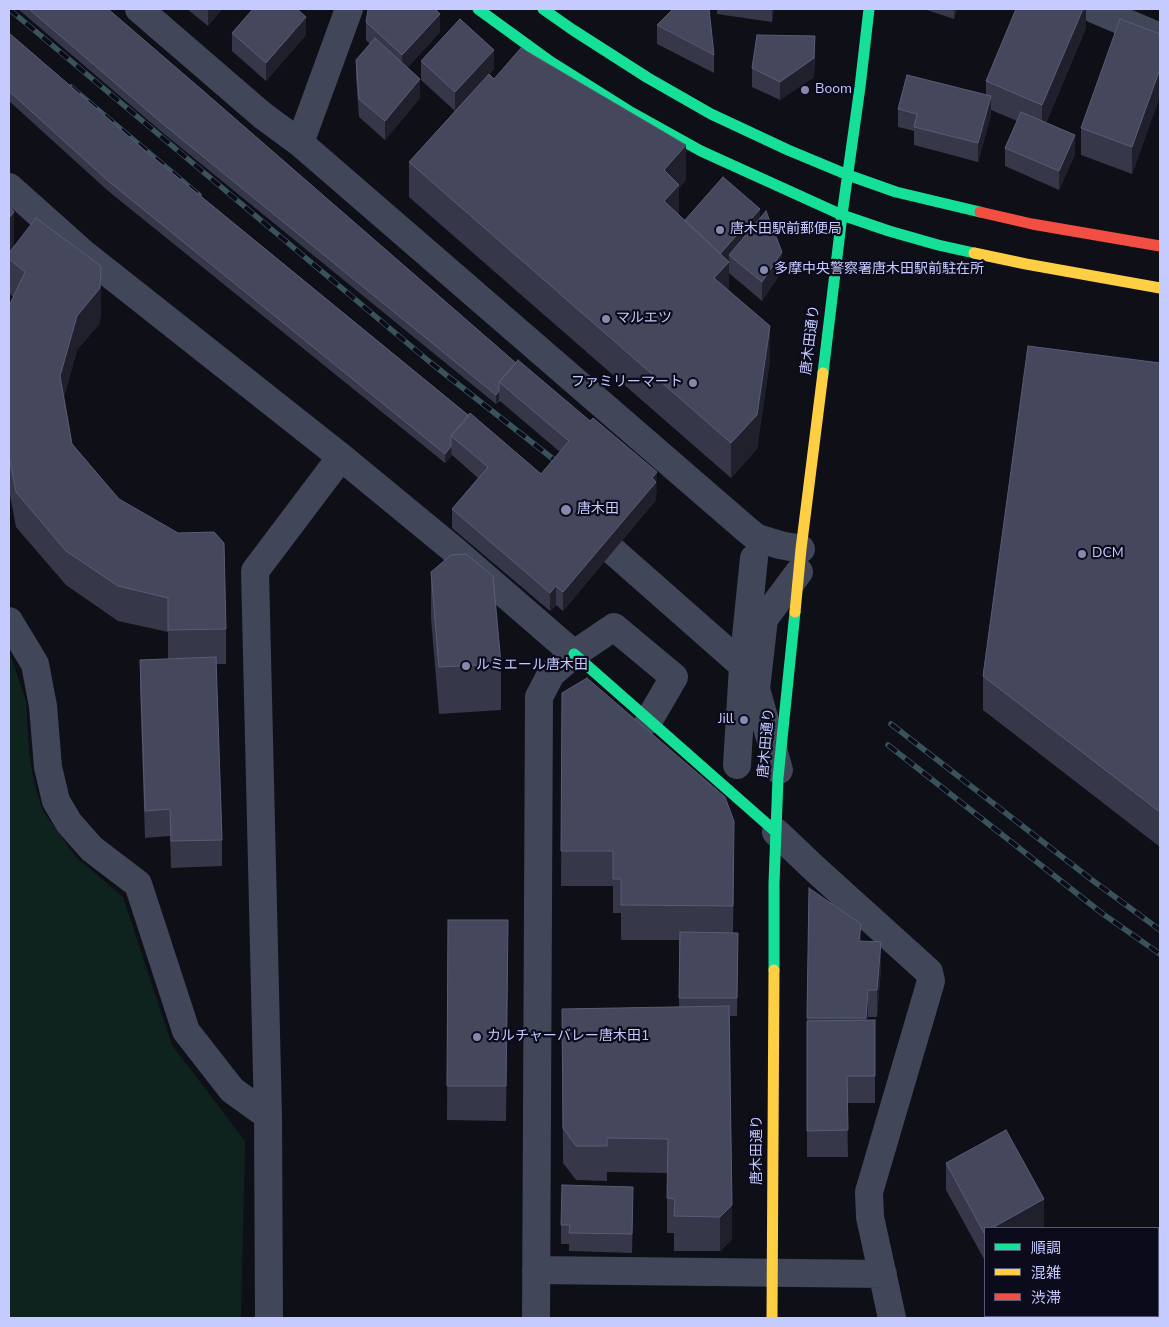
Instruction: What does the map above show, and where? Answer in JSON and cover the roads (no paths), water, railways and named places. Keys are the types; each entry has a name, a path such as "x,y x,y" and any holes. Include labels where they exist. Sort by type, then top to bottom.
{"main road":[{"path":"478,9 551,62 637,115 701,151 842,215 938,245 1026,264 1160,288"},
{"path":"543,9 648,78 711,114 788,150 848,175 896,192 944,204 1032,224 1160,246"},
{"name":"唐木田通り","path":"800,560 869,9"},
{"path":"574,654 649,720 776,820"},
{"name":"唐木田通り","path":"753,761 776,820 772,1318"}],"street":[{"path":"139,9 262,115 300,143 746,530 758,538 780,545 800,560 764,619 756,689 753,761"},
{"path":"300,143 349,9"},
{"path":"1094,9 1160,37"},
{"path":"9,187 83,253 342,457 574,654"},
{"path":"269,1318 268,1116 255,571 342,457"},
{"path":"613,551 746,668"},
{"path":"753,761 746,668 754,558"},
{"path":"9,621 34,664 43,706 48,767 56,801 68,823 92,849 138,884 186,1031 232,1090 268,1116"},
{"path":"536,1318 539,697 551,674 574,654 614,627 674,677 649,720"},
{"path":"776,820 822,876 929,972 931,981 869,1192 870,1217 892,1318"},
{"path":"536,1270 883,1274"}],"railway":[{"path":"9,9 431,363 562,466"},
{"path":"71,87 199,195"},
{"path":"891,724 1092,880 1160,930"},
{"path":"888,745 1103,914 1160,954"}],"place":[{"name":"Boom","path":"805,90"},
{"name":"唐木田駅前郵便局","path":"720,230"},
{"name":"多摩中央警察署唐木田駅前駐在所","path":"764,270"},
{"name":"マルエツ","path":"606,319"},
{"name":"ファミリーマート","path":"693,383"},
{"name":"唐木田","path":"566,510"},
{"name":"DCM","path":"1082,554"},
{"name":"ルミエール唐木田","path":"466,666"},
{"name":"Jill","path":"744,720"},
{"name":"カルチャーバレー唐木田1","path":"477,1037"}]}
